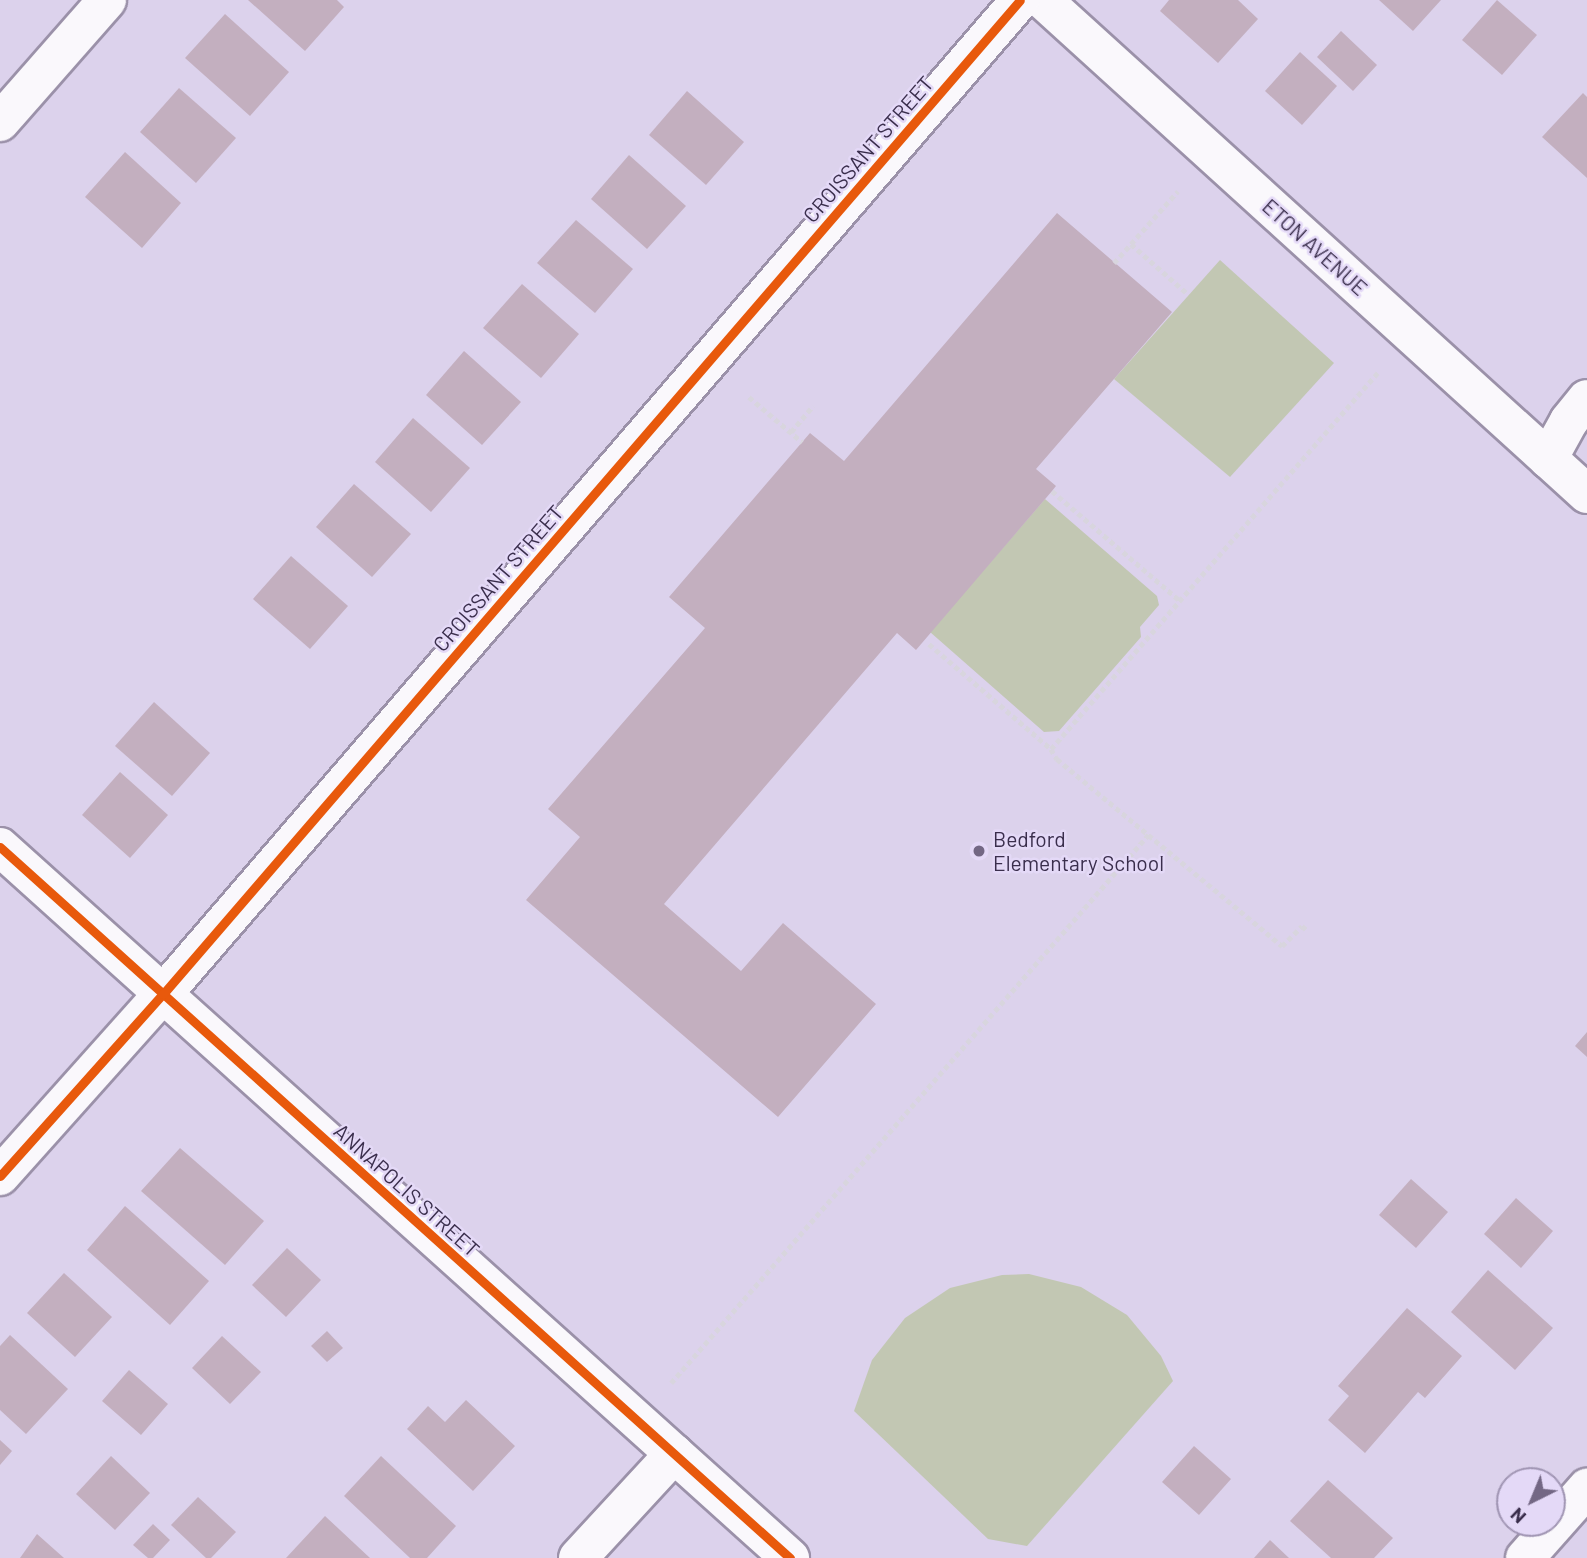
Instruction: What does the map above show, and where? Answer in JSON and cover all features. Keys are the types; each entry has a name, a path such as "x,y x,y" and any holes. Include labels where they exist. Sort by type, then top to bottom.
{"street":[{"path":"0,122 107,0"},
{"name":"CROISSANT STREET","path":"0,1176 163,994 1020,0"},
{"name":"ETON AVENUE","path":"1043,0 1587,494"},
{"path":"1548,460 1569,421 1587,399"},
{"name":"ANNAPOLIS STREET","path":"0,847 790,1558"},
{"path":"578,1558 674,1454"},
{"path":"1525,1558 1587,1488"}],"path":[{"path":"1114,263 1178,191"},
{"path":"1131,244 1188,294"},
{"path":"1051,749 1379,371"},
{"path":"749,397 802,442"},
{"path":"791,432 813,406"},
{"path":"1052,491 1180,600"},
{"path":"929,644 1051,749 1057,759 1282,946 1302,926 1307,930"},
{"path":"671,1383 1148,835"}],"green space":[{"path":"1220,260 1334,363 1230,477 1114,379"},
{"path":"1045,499 1157,596 1159,605 1140,627 1141,637 1059,731 1044,732 930,632"},
{"path":"1029,1274 1081,1287 1127,1315 1161,1356 1173,1381 1027,1546 988,1539 854,1411 872,1360 905,1318 950,1288 1002,1275"}],"building":[{"path":"248,0 337,0 344,7 305,51"},
{"path":"1169,0 1238,0 1258,19 1218,63 1160,11"},
{"path":"1379,0 1441,0 1413,31"},
{"path":"1497,0 1537,35 1502,75 1462,40"},
{"path":"225,14 289,72 250,116 185,58"},
{"path":"1341,31 1377,65 1353,91 1317,57"},
{"path":"1300,52 1337,86 1302,125 1265,91"},
{"path":"179,88 236,138 196,183 140,132"},
{"path":"687,91 744,142 706,185 649,135"},
{"path":"1583,93 1587,97 1587,178 1542,137"},
{"path":"125,152 181,203 142,248 85,197"},
{"path":"629,155 686,206 647,249 591,199"},
{"path":"1057,213 1172,312 1036,469 1056,486 916,650 897,633 664,904 741,971 783,923 876,1004 778,1117 526,900 580,837 548,809 705,628 669,597 810,433 844,461"},
{"path":"576,220 633,269 595,313 537,263"},
{"path":"522,284 579,334 541,378 483,328"},
{"path":"464,351 521,402 482,445 426,395"},
{"path":"413,418 470,468 431,512 375,462"},
{"path":"354,484 411,534 372,577 316,527"},
{"path":"291,556 348,606 310,649 253,599"},
{"path":"154,702 210,753 172,796 115,746"},
{"path":"120,772 168,815 130,858 82,815"},
{"path":"1587,1032 1587,1057 1575,1046"},
{"path":"180,1148 264,1221 225,1265 141,1191"},
{"path":"1411,1179 1448,1212 1416,1248 1379,1215"},
{"path":"1516,1198 1553,1231 1521,1268 1484,1234"},
{"path":"125,1206 209,1281 170,1325 87,1250"},
{"path":"287,1248 321,1280 286,1317 252,1285"},
{"path":"1488,1270 1553,1328 1515,1370 1451,1312"},
{"path":"64,1273 112,1317 75,1357 27,1313"},
{"path":"1407,1308 1462,1356 1425,1398 1418,1392 1365,1453 1328,1420 1349,1396 1338,1386"},
{"path":"327,1331 343,1348 327,1362 311,1346"},
{"path":"10,1335 68,1389 26,1434 0,1410 0,1346"},
{"path":"222,1336 261,1372 230,1404 192,1368"},
{"path":"129,1370 168,1404 141,1435 102,1401"},
{"path":"466,1400 515,1446 473,1491 407,1429 428,1406 445,1422"},
{"path":"0,1440 12,1451 0,1465"},
{"path":"1194,1446 1231,1479 1199,1515 1162,1482"},
{"path":"111,1456 150,1493 115,1530 76,1494"},
{"path":"381,1456 456,1526 427,1558 410,1558 344,1496"},
{"path":"1328,1480 1393,1538 1374,1558 1331,1558 1290,1521"},
{"path":"198,1497 236,1532 211,1558 206,1558 171,1525"},
{"path":"325,1516 370,1558 286,1558"},
{"path":"153,1524 170,1540 153,1558 148,1558 133,1545"},
{"path":"37,1534 64,1558 20,1558"},
{"path":"1270,1540 1289,1558 1254,1558"}],"cycle path":[{"path":"0,1176 163,994 1020,0"},
{"path":"0,847 790,1558"}],"place":[{"name":"Bedford Elementary School","path":"979,851"}]}
